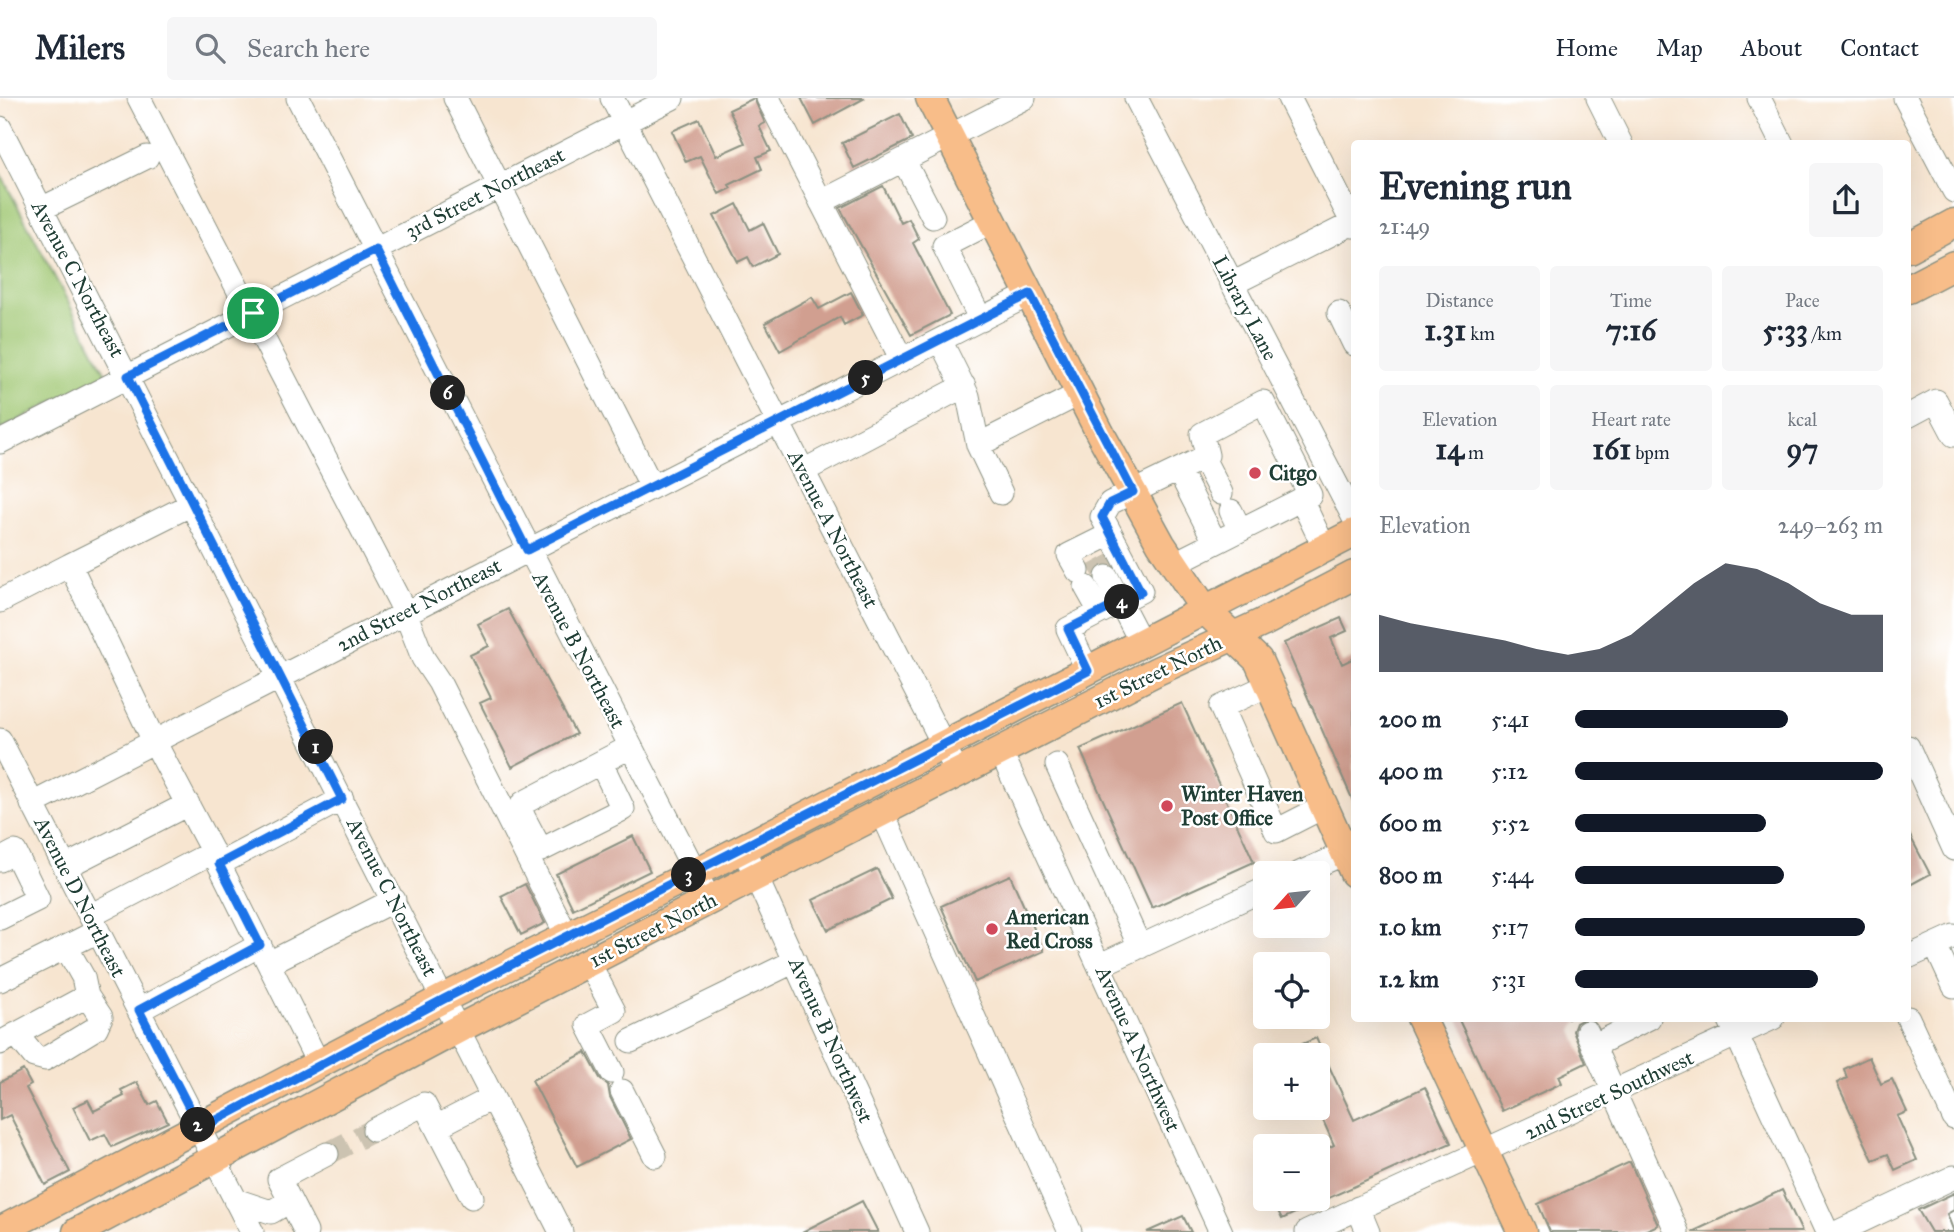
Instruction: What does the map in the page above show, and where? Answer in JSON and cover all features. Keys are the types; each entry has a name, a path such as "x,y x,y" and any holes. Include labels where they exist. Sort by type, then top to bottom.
{"main road":[{"path":"930,98 1081,393 1173,564 1205,610 1258,660 1350,863"},
{"path":"1911,245 1954,223"},
{"path":"1911,287 1954,265"},
{"name":"1st Street North","path":"0,1231 200,1129 444,999 1325,549 1351,521"},
{"name":"1st Street North","path":"77,1232 460,1028 958,773 1351,577"},
{"path":"1423,1022 1522,1232"}],"street":[{"path":"139,98 253,313 405,612 423,658 439,682 567,936"},
{"name":"Avenue B Northeast","path":"298,98 527,550 710,901"},
{"path":"455,98 652,487"},
{"name":"Avenue A Northeast","path":"611,98 958,773"},
{"name":"3rd Street Northeast","path":"0,442 671,98"},
{"path":"768,98 902,360"},
{"path":"821,202 1024,98"},
{"name":"Library Lane","path":"1136,98 1351,512"},
{"path":"1289,98 1351,219"},
{"path":"1598,98 1619,140"},
{"path":"1759,98 1780,140"},
{"path":"1905,98 1954,191"},
{"name":"Avenue C Northeast","path":"0,128 460,1028 492,1098 561,1232"},
{"path":"41,209 146,158"},
{"path":"904,161 933,217"},
{"path":"981,320 944,246 993,221"},
{"path":"1232,284 1351,226"},
{"name":"2nd Street Northeast","path":"32,804 1030,294"},
{"path":"1339,313 1351,338"},
{"path":"940,340 964,386 978,445 1001,493"},
{"path":"803,471 964,386"},
{"path":"978,445 1081,393"},
{"path":"1911,414 1945,396 1954,435"},
{"path":"1088,671 1068,629 1141,592 1102,517 1110,503 1203,458 1207,455 1202,434 1263,402 1325,549"},
{"path":"1203,458 1231,511"},
{"path":"1179,471 1215,542"},
{"path":"1231,511 1305,497 1336,483"},
{"path":"0,601 192,504"},
{"path":"1173,564 1215,542 1231,511"},
{"path":"1111,534 1092,568 1110,607 1142,643"},
{"path":"70,565 154,741 265,954 319,1065"},
{"path":"1269,685 1221,707 1276,831 1325,806"},
{"name":"Avenue D Northeast","path":"0,740 252,1232"},
{"path":"601,762 630,747"},
{"name":"Avenue A Northwest","path":"1000,752 1221,1232"},
{"path":"1911,753 1952,837"},
{"path":"1057,765 1140,947"},
{"path":"0,979 66,947 94,924 216,858 342,799"},
{"path":"65,867 188,804"},
{"path":"882,813 1070,1232"},
{"name":"Avenue B Northwest","path":"743,848 758,876 917,1232"},
{"path":"0,860 15,852 38,899 0,918"},
{"path":"1330,867 1350,863"},
{"path":"1100,965 1253,895"},
{"path":"139,1010 394,900"},
{"path":"1911,956 1944,941 1954,986"},
{"path":"66,947 83,977 87,996 101,1017 96,1028 46,1059 34,1056 8,1038 87,996"},
{"path":"631,1041 795,961"},
{"path":"589,963 614,1012 588,1025 655,1156"},
{"path":"1638,1022 1590,1039 1677,1232"},
{"name":"2nd Street Southwest","path":"1307,1232 1614,1093 1733,1027 1755,1022"},
{"path":"1910,1022 1954,1118"},
{"path":"1733,1027 1826,1232"},
{"path":"436,1127 492,1098"},
{"path":"374,1130 424,1104 472,1197"},
{"path":"275,1215 279,1179 327,1154"},
{"path":"1838,1232 1954,1177"},
{"path":"235,1200 275,1215 306,1232"},
{"path":"1358,1208 1368,1232"}],"green space":[{"path":"0,173 106,374 0,430"}],"building":[{"path":"754,98 765,123 759,126 771,151 757,157 762,169 729,185 731,188 719,194 700,156 686,162 672,131 699,119 716,156 745,143 729,110"},
{"path":"801,98 865,98 815,125"},
{"path":"900,114 912,139 854,168 842,143"},
{"path":"883,186 901,223 909,219 919,239 913,243 950,315 911,335 840,208"},
{"path":"737,204 750,230 763,223 778,254 753,267 748,257 738,262 714,216"},
{"path":"851,292 863,315 844,325 840,317 780,351 765,323 812,297 819,309"},
{"path":"508,609 576,734 512,767 480,703 491,698 470,655 489,646 478,624"},
{"path":"1341,618 1347,631 1331,638 1342,664 1351,660 1351,796 1284,643"},
{"name":"Winter Haven Post Office","path":"1182,703 1253,862 1152,908 1080,749"},
{"path":"633,836 650,871 573,909 556,874"},
{"path":"1911,838 1930,874 1911,884"},
{"path":"877,869 892,899 828,930 813,900"},
{"name":"American Red Cross","path":"1010,875 1044,951 975,982 941,906"},
{"path":"525,884 545,923 521,935 501,896"},
{"path":"1460,1022 1578,1022 1573,1031 1586,1063 1559,1076 1562,1083 1502,1111"},
{"path":"1316,1038 1318,1043 1305,1043"},
{"path":"586,1052 600,1078 608,1085 610,1097 631,1139 577,1167 532,1080"},
{"path":"1869,1057 1881,1084 1892,1079 1907,1112 1897,1116 1917,1160 1895,1170 1888,1154 1873,1160 1837,1083 1847,1078 1844,1069"},
{"path":"1330,1068 1354,1120 1425,1087 1451,1143 1330,1197 1330,1147 1334,1145 1323,1120 1330,1120"},
{"path":"23,1070 31,1085 26,1088 70,1172 45,1185 10,1115 0,1120 0,1082"},
{"path":"137,1082 149,1105 157,1101 168,1122 112,1147 105,1134 90,1141 73,1107 88,1100 94,1111 124,1096 121,1090"},
{"path":"1630,1162 1658,1225 1642,1232 1550,1232 1538,1204"},
{"path":"1782,1190 1802,1232 1692,1232"},
{"path":"1954,1193 1954,1210 1947,1214 1954,1232 1931,1232 1918,1210"},
{"path":"862,1201 878,1232 802,1232"},
{"path":"1278,1211 1300,1211 1282,1219"},
{"path":"1183,1216 1191,1232 1147,1232"}],"tunnel":[{"path":"1098,560 1107,577"},
{"path":"327,1154 374,1130"}],"place":[{"name":"Citgo","path":"1255,473"},
{"name":"Winter Haven Post Office","path":"1167,806"},
{"name":"American Red Cross","path":"992,929"}],"route":[{"path":"376,250 527,550 1030,294 1133,492 1110,503 1102,517 1141,592 1068,629 1088,671 444,999 200,1129 139,1010 260,945 219,864 342,799 128,376 253,313 376,250"}]}
